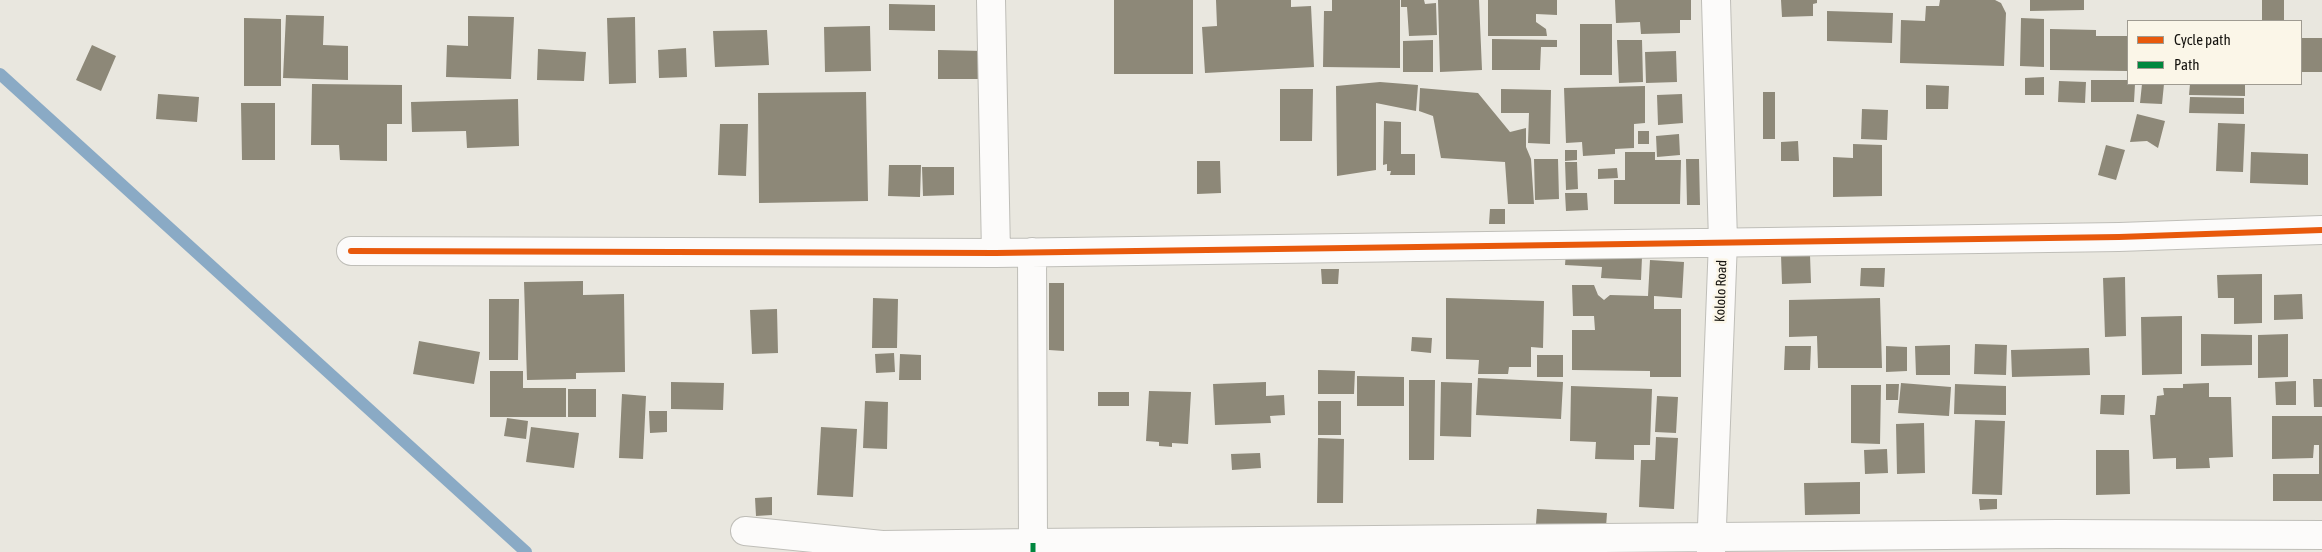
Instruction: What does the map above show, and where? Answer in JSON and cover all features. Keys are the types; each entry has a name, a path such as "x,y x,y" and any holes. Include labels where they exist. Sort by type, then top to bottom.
{"street":[{"path":"991,0 996,253"},
{"name":"Kololo Road","path":"1710,545 1723,241 1716,0"},
{"path":"351,251 996,253 2119,237 2322,230"},
{"path":"1032,252 1033,543"},
{"path":"745,530 882,545 1033,543 1710,545 2058,534 2322,535"}],"building":[{"path":"1114,0 1193,0 1193,74 1114,74"},
{"path":"1216,0 1291,0 1291,7 1311,6 1314,67 1205,73 1202,27 1217,26"},
{"path":"1332,0 1400,0 1400,68 1323,67 1324,11 1332,11"},
{"path":"1401,0 1424,0 1425,4 1436,3 1437,35 1409,36 1407,7 1401,7"},
{"path":"1438,0 1479,0 1482,70 1440,72"},
{"path":"1488,0 1557,0 1557,15 1536,14 1536,22 1546,29 1547,36 1488,36"},
{"path":"1615,0 1691,0 1691,20 1680,20 1680,33 1641,34 1640,22 1616,23"},
{"path":"1781,0 1817,0 1817,3 1813,4 1813,16 1782,17"},
{"path":"1940,0 1995,0 2001,3 2006,13 2004,66 1900,63 1901,20 1925,21 1926,6 1939,6"},
{"path":"2030,0 2084,0 2084,10 2030,11"},
{"path":"2262,0 2284,0 2284,20 2262,20"},
{"path":"889,4 935,5 935,31 889,30"},
{"path":"1827,11 1893,13 1892,43 1827,41"},
{"path":"286,15 324,16 323,45 348,46 348,80 283,78"},
{"path":"468,16 514,17 511,79 446,77 447,45 468,46"},
{"path":"635,17 636,83 609,84 607,18"},
{"path":"244,18 281,19 281,86 244,86"},
{"path":"2021,18 2044,19 2044,67 2020,66"},
{"path":"1580,24 1612,24 1612,75 1580,75"},
{"path":"870,26 871,71 825,72 824,27"},
{"path":"2050,29 2096,30 2096,36 2127,36 2127,71 2050,70"},
{"path":"767,30 769,65 715,67 713,31"},
{"path":"2302,38 2322,38 2322,72 2302,72"},
{"path":"1492,39 1557,40 1557,47 1541,47 1540,70 1492,70"},
{"path":"1433,40 1433,72 1403,72 1403,41"},
{"path":"1617,40 1642,40 1643,82 1619,83"},
{"path":"92,45 116,56 101,91 76,80"},
{"path":"686,48 687,77 659,78 658,50"},
{"path":"538,49 586,52 584,81 537,80"},
{"path":"938,50 984,51 984,79 938,79"},
{"path":"1676,51 1677,82 1646,83 1645,52"},
{"path":"2044,77 2044,95 2025,95 2025,78"},
{"path":"2091,80 2127,80 2127,85 2135,85 2134,102 2091,102"},
{"path":"2059,81 2086,82 2085,103 2058,102"},
{"path":"1380,82 1418,85 1416,111 1376,103 1376,170 1337,176 1336,86"},
{"path":"312,84 402,85 402,124 387,124 387,161 340,160 339,145 311,145"},
{"path":"1926,85 1949,86 1948,109 1926,109"},
{"path":"2142,85 2164,85 2162,104 2140,103"},
{"path":"2190,85 2245,85 2245,96 2189,95"},
{"path":"1645,86 1645,123 1634,124 1634,148 1615,149 1615,154 1583,156 1582,142 1566,143 1564,88"},
{"path":"1420,88 1478,93 1510,132 1526,128 1526,147 1531,159 1534,204 1508,204 1505,162 1441,158 1433,116 1419,111"},
{"path":"1280,89 1313,89 1312,141 1280,141"},
{"path":"1501,89 1551,90 1550,144 1528,143 1529,113 1501,113"},
{"path":"866,92 868,201 759,203 758,93"},
{"path":"1763,92 1775,92 1775,139 1763,139"},
{"path":"158,94 199,97 197,122 156,119"},
{"path":"1682,94 1683,123 1658,125 1657,95"},
{"path":"2190,97 2244,98 2244,114 2189,113"},
{"path":"518,99 519,146 467,148 466,131 412,132 411,102"},
{"path":"241,103 275,103 275,160 242,160"},
{"path":"1862,109 1888,110 1887,140 1861,139"},
{"path":"2137,114 2165,121 2158,148 2147,141 2130,142"},
{"path":"1384,121 1401,122 1401,154 1415,154 1415,175 1390,175 1391,171 1387,171 1387,164 1383,165"},
{"path":"2218,123 2245,124 2243,172 2216,171"},
{"path":"720,124 748,124 746,176 718,175"},
{"path":"1638,131 1649,131 1649,144 1638,144"},
{"path":"1679,134 1680,155 1657,157 1656,136"},
{"path":"1798,141 1799,161 1781,161 1781,142"},
{"path":"1853,144 1882,145 1882,196 1833,197 1833,157 1853,158"},
{"path":"2106,145 2125,150 2116,180 2098,175"},
{"path":"1565,150 1577,150 1577,160 1565,161"},
{"path":"1625,152 1655,152 1655,160 1681,160 1680,204 1614,204 1614,180 1625,180"},
{"path":"2251,152 2308,154 2308,185 2250,183"},
{"path":"1534,159 1558,159 1559,199 1535,200"},
{"path":"1686,159 1699,159 1700,205 1687,205"},
{"path":"1197,161 1220,161 1221,193 1197,194"},
{"path":"1565,162 1577,162 1578,189 1566,190"},
{"path":"889,165 921,165 920,197 888,196"},
{"path":"922,167 954,167 954,195 923,196"},
{"path":"1617,168 1618,178 1598,179 1598,169"},
{"path":"1565,193 1587,193 1588,210 1566,211"},
{"path":"1490,209 1505,209 1505,224 1489,224"},
{"path":"1566,252 1642,257 1641,280 1601,278 1602,267 1565,265"},
{"path":"1781,255 1810,255 1811,283 1782,284"},
{"path":"1650,260 1684,262 1682,298 1654,296 1654,309 1681,309 1681,377 1650,377 1650,371 1572,370 1572,330 1595,330 1594,316 1573,316 1572,285 1594,285 1598,295 1604,300 1610,295 1648,296"},
{"path":"1861,268 1885,268 1884,287 1860,286"},
{"path":"1321,269 1339,269 1338,284 1322,284"},
{"path":"2262,274 2262,323 2234,324 2234,298 2218,298 2217,275"},
{"path":"2125,277 2126,336 2105,337 2103,278"},
{"path":"583,281 583,295 624,294 625,372 576,373 576,379 527,380 524,282"},
{"path":"1049,283 1064,283 1064,351 1049,350"},
{"path":"2302,294 2303,319 2274,320 2274,295"},
{"path":"873,298 898,299 897,348 872,348"},
{"path":"1446,298 1544,301 1543,348 1531,347 1531,367 1509,367 1508,374 1478,374 1479,360 1446,359"},
{"path":"1880,298 1882,368 1818,368 1817,336 1789,337 1789,300"},
{"path":"489,299 519,299 518,360 489,360"},
{"path":"777,309 778,353 752,354 750,310"},
{"path":"2182,316 2182,374 2142,375 2141,317"},
{"path":"2201,334 2252,335 2252,365 2201,366"},
{"path":"2288,334 2288,377 2258,378 2258,335"},
{"path":"1412,337 1432,338 1431,353 1411,351"},
{"path":"419,341 480,352 474,384 413,374"},
{"path":"1975,344 2007,345 2006,375 1974,374"},
{"path":"1950,345 1950,375 1916,375 1915,346"},
{"path":"1785,346 1811,346 1810,370 1784,370"},
{"path":"1886,346 1907,347 1907,371 1886,372"},
{"path":"2089,348 2090,375 2012,377 2011,350"},
{"path":"894,353 895,372 876,373 875,354"},
{"path":"900,354 921,355 921,380 899,380"},
{"path":"1537,355 1563,355 1563,377 1537,377"},
{"path":"1318,370 1355,371 1354,394 1318,394"},
{"path":"490,371 523,371 523,388 566,388 566,417 490,417"},
{"path":"1357,376 1404,377 1404,406 1357,406"},
{"path":"1478,378 1563,382 1561,419 1476,415"},
{"path":"2313,379 2322,379 2322,407 2314,407"},
{"path":"1409,380 1435,380 1434,460 1409,460"},
{"path":"2296,381 2296,405 2276,405 2275,382"},
{"path":"671,382 724,383 723,410 671,409"},
{"path":"1266,382 1266,396 1284,395 1285,415 1270,416 1271,423 1215,425 1213,384"},
{"path":"1441,382 1472,383 1471,437 1440,436"},
{"path":"1901,383 1951,387 1949,416 1898,413"},
{"path":"2209,383 2209,397 2231,397 2233,457 2209,458 2210,468 2176,469 2176,458 2153,459 2150,415 2155,415 2157,396 2164,395 2163,388 2183,388 2183,384"},
{"path":"1886,384 1899,384 1898,400 1886,400"},
{"path":"1955,384 2006,386 2006,415 1954,414"},
{"path":"1851,385 1881,385 1880,444 1851,443"},
{"path":"1571,386 1652,389 1650,445 1634,445 1634,460 1595,459 1596,442 1570,441"},
{"path":"568,389 596,389 596,417 568,417"},
{"path":"1149,391 1191,392 1188,444 1172,443 1172,447 1159,446 1159,442 1146,441"},
{"path":"1098,392 1129,392 1129,406 1098,406"},
{"path":"622,394 646,396 643,459 619,458"},
{"path":"2101,395 2125,395 2124,415 2100,414"},
{"path":"1657,396 1678,397 1676,433 1655,432"},
{"path":"865,401 888,402 887,449 863,448"},
{"path":"1318,401 1341,401 1341,435 1318,435"},
{"path":"649,411 667,411 667,432 650,433"},
{"path":"2272,416 2322,416 2322,501 2273,501 2273,474 2319,474 2319,445 2314,445 2313,458 2272,459"},
{"path":"507,418 528,421 526,439 504,436"},
{"path":"1975,420 2005,421 2002,495 1972,494"},
{"path":"1924,423 1925,473 1897,474 1896,424"},
{"path":"531,427 579,433 574,468 526,462"},
{"path":"821,427 857,429 853,497 817,495"},
{"path":"1656,437 1678,438 1674,509 1639,507 1641,460 1655,460"},
{"path":"1318,438 1344,439 1343,503 1317,503"},
{"path":"1887,449 1888,473 1865,474 1864,450"},
{"path":"2096,450 2129,450 2130,494 2096,495"},
{"path":"1260,453 1261,468 1232,470 1231,454"},
{"path":"1860,482 1860,514 1805,515 1804,483"},
{"path":"772,497 772,515 756,516 755,498"},
{"path":"1979,499 1997,499 1997,509 1980,510"},
{"path":"1537,509 1607,513 1606,527 1536,524"}],"waterway":[{"path":"0,74 526,552"}],"marked path":[{"path":"1033,543 1033,552"}],"cycle path":[{"path":"351,251 996,253 2119,237 2322,230"}]}
